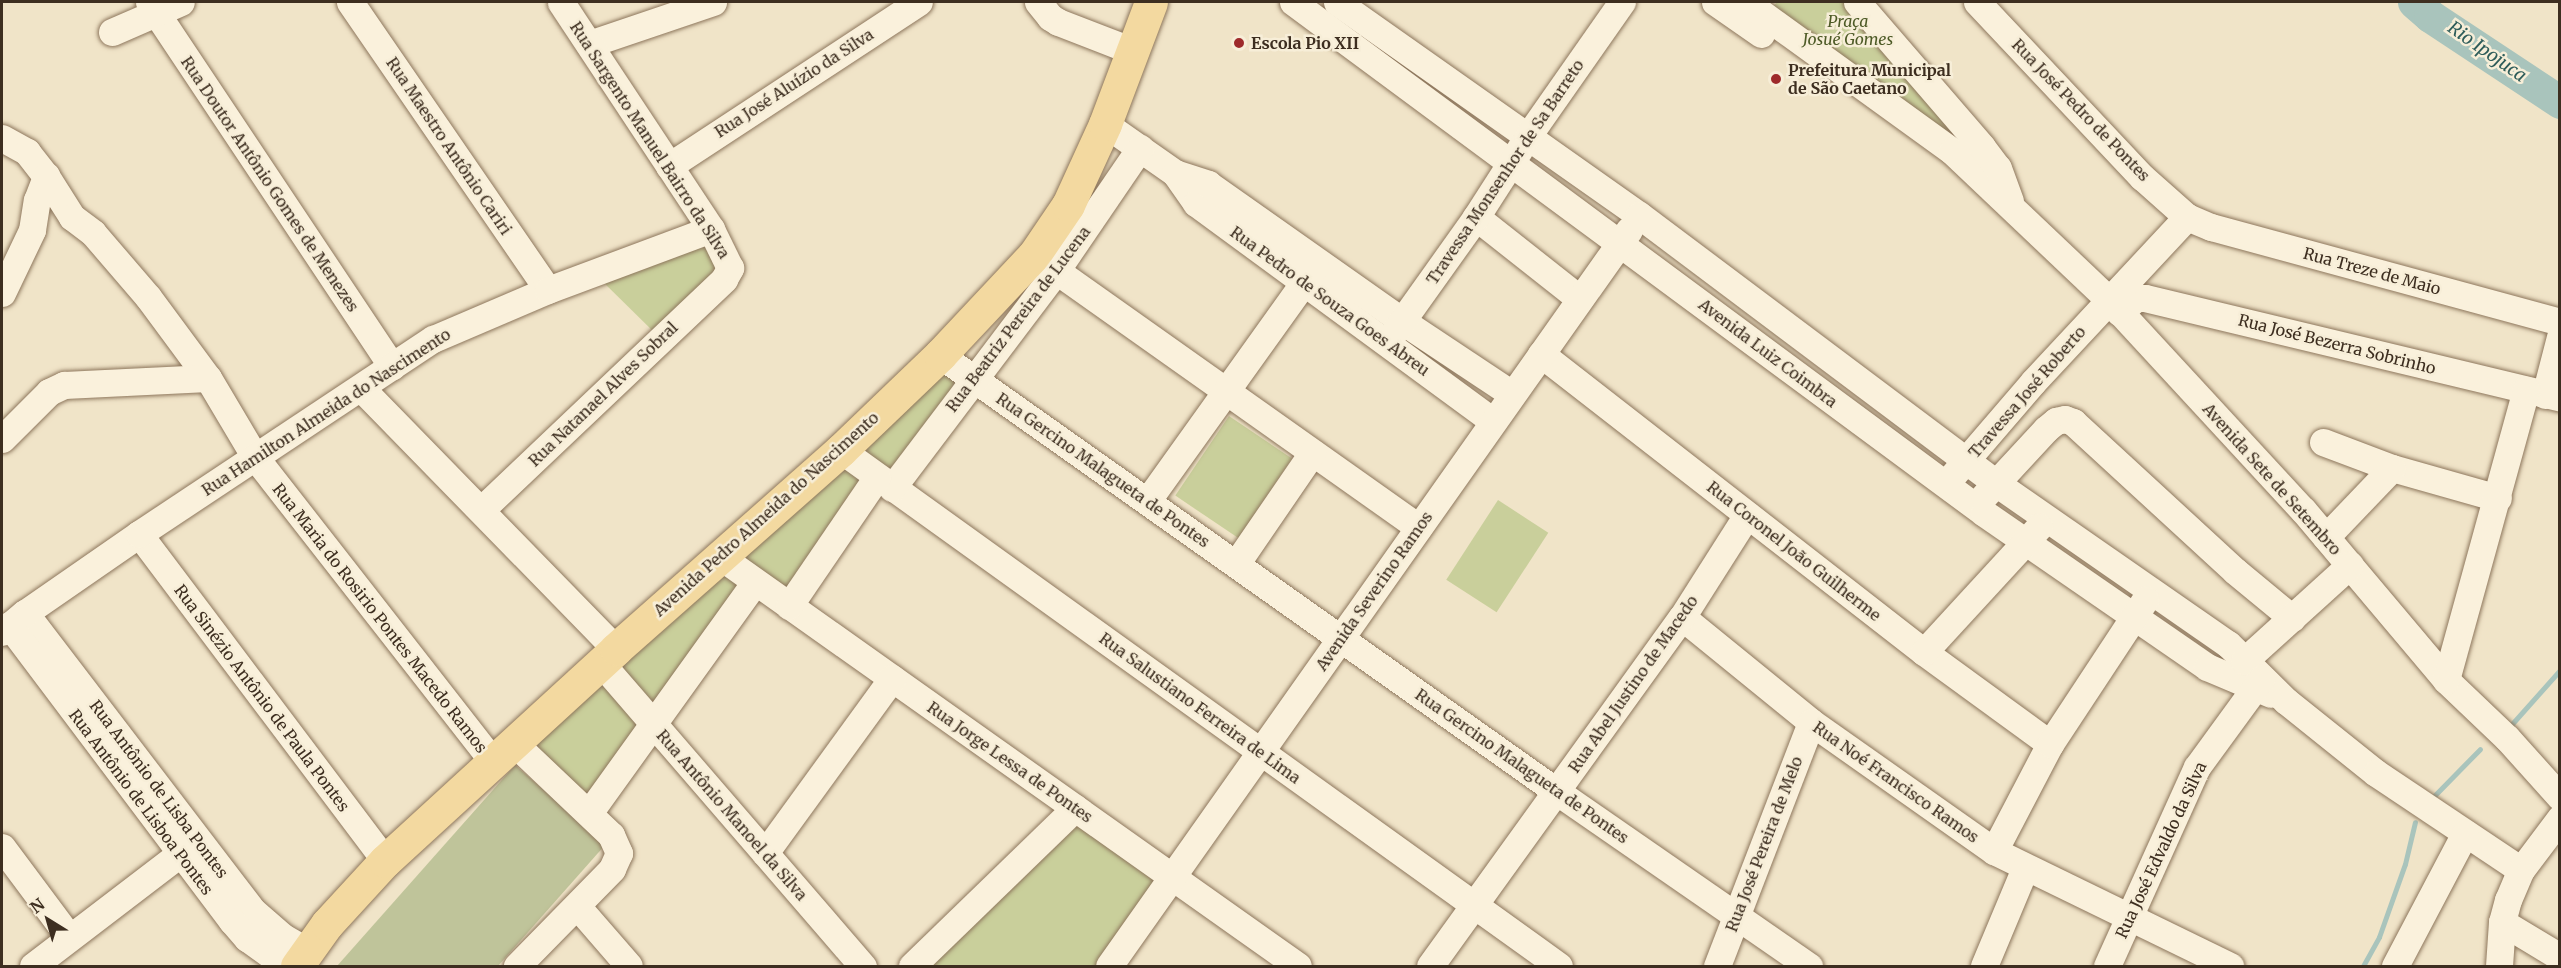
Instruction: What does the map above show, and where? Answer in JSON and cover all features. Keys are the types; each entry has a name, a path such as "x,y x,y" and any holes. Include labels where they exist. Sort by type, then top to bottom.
{"main road":[{"name":"Avenida Pedro Almeida do Nascimento","path":"296,961 385,861 608,656 841,450 940,355 1045,263 1105,124 1151,2"}],"street":[{"path":"112,32 152,7 181,2"},
{"name":"Rua Maestro Antônio Cariri","path":"350,2 548,290"},
{"name":"Rua Sargento Manuel Bairro da Silva","path":"561,2 711,229 730,268 724,279"},
{"path":"589,44 713,2"},
{"path":"1038,2 1050,17 1058,22 1133,51"},
{"name":"Avenida Luiz Coimbra","path":"1337,2 1639,215 1996,483 2229,644 2247,676"},
{"name":"Travessa Monsenhor de Sa Barreto","path":"1394,332 1476,217 1528,136 1622,2"},
{"name":"Avenida Sete de Setembro","path":"1715,2 1759,11 2030,227 2114,306 2326,537 2446,680 2507,738 2559,797"},
{"path":"1857,2 1953,111 1998,168 2007,188 2007,209"},
{"name":"Rua José Pedro de Pontes","path":"1977,2 2142,177 2187,217"},
{"name":"Rua José Aluízio da Silva","path":"669,166 911,3"},
{"name":"Rua Doutor Antônio Gomes de Menezes","path":"152,7 392,367"},
{"name":"Avenida Luiz Coimbra","path":"1311,7 1511,163 1975,506 2207,667 2247,676"},
{"path":"1921,139 1953,111"},
{"name":"Rua Pedro de Souza Goes Abreu","path":"1105,124 1175,173 1196,203 1312,271 1394,332 1493,422"},
{"name":"Rua Maria do Rosirio Pontes Macedo Ramos","path":"2,138 27,152 46,176 72,217 93,233 125,268 208,378 255,457 503,753 589,813 616,843 619,853 612,869 577,906"},
{"name":"Rua Beatriz Pereira de Lucena","path":"789,606 884,482 973,378 1045,263 1140,148"},
{"path":"2,293 32,231 37,200 46,176"},
{"name":"Avenida Severino Ramos","path":"1109,966 1639,215"},
{"path":"1476,217 1580,299"},
{"name":"Travessa José Roberto","path":"1945,484 2114,306 2187,217"},
{"name":"Rua Treze de Maio","path":"2187,217 2211,227 2559,322"},
{"name":"Rua Hamilton Almeida do Nascimento","path":"12,624 139,534 433,339 548,290 711,229"},
{"path":"1045,263 1418,527"},
{"path":"1148,500 1312,271"},
{"name":"Rua Natanael Alves Sobral","path":"482,509 724,279"},
{"name":"Rua José Bezerra Sobrinho","path":"2114,306 2136,298 2145,298 2543,394"},
{"name":"Rua Pedro de Souza Goes Abreu","path":"1394,332 1512,394"},
{"path":"2446,680 2498,498 2543,394 2559,337"},
{"name":"Rua Coronel João Guilherme","path":"1541,354 1924,652 2050,744"},
{"name":"Rua Gercino Malagueta de Pontes","path":"940,355 1148,500 1556,791 1809,966"},
{"path":"2,439 50,392 64,386 208,378"},
{"path":"361,388 482,509 608,656"},
{"path":"1975,506 2056,421 2065,419 2073,422 2235,571 2292,618"},
{"path":"2323,442 2392,468 2498,498"},
{"name":"Rua Salustiano Ferreira de Lima","path":"841,450 1559,966"},
{"path":"1236,564 1311,453"},
{"path":"2326,537 2392,468"},
{"name":"Rua Abel Justino de Macedo","path":"1430,966 1682,617 1747,515"},
{"path":"1924,652 2028,542 2045,518"},
{"name":"Rua Sinézio Antônio de Paula Pontes","path":"139,534 385,861"},
{"name":"Rua Jorge Lessa de Pontes","path":"721,557 1298,966"},
{"name":"Rua José Edvaldo da Silva","path":"2107,966 2197,767 2247,676 2292,618 2350,565"},
{"path":"589,813 755,582"},
{"path":"1994,851 2050,744 2152,589"},
{"name":"Rua Noé Francisco Ramos","path":"1682,617 1811,722 1994,851 2230,966"},
{"name":"Rua Antônio de Lisboa Pontes","path":"12,624 189,847"},
{"name":"Rua Antônio Manoel da Silva","path":"608,656 654,725 862,966"},
{"path":"2247,676 2286,701 2376,773 2521,870"},
{"path":"765,853 892,678"},
{"name":"Rua José Pereira de Melo","path":"1717,966 1811,722"},
{"path":"912,966 1075,808"},
{"path":"2499,966 2502,922 2521,870 2559,818"},
{"path":"2395,966 2465,833"},
{"path":"2,847 69,937"},
{"path":"33,966 189,847"},
{"name":"Rua Antônio de Lisba Pontes","path":"189,847 282,937 296,961"},
{"path":"1984,966 2025,868"},
{"path":"517,966 577,906 629,966"},
{"path":"2502,922 2559,957"}],"green space":[{"name":"Praça Josué Gomes","path":"1777,2 1861,2 1965,116 1974,173 1769,11"},
{"path":"719,236 736,262 661,339 599,278"},
{"path":"938,348 977,376 897,488 881,476 785,602 758,583 589,813 514,743"},
{"path":"1229,416 1292,458 1238,538 1175,496"},
{"path":"1498,500 1548,533 1497,612 1446,580"},
{"path":"515,765 606,844 498,966 337,966"},
{"path":"1075,808 1172,877 1109,966 912,966"}],"waterway":[{"name":"Rio Ipojuca","path":"2414,2 2430,16 2560,102"},
{"path":"2511,725 2560,670"},
{"path":"2433,797 2480,749"},
{"path":"2363,966 2379,937 2405,864 2415,822"}],"place":[{"name":"Escola Pio XII","path":"1239,43"},
{"name":"Prefeitura Municipal de São Caetano","path":"1776,79"}]}
